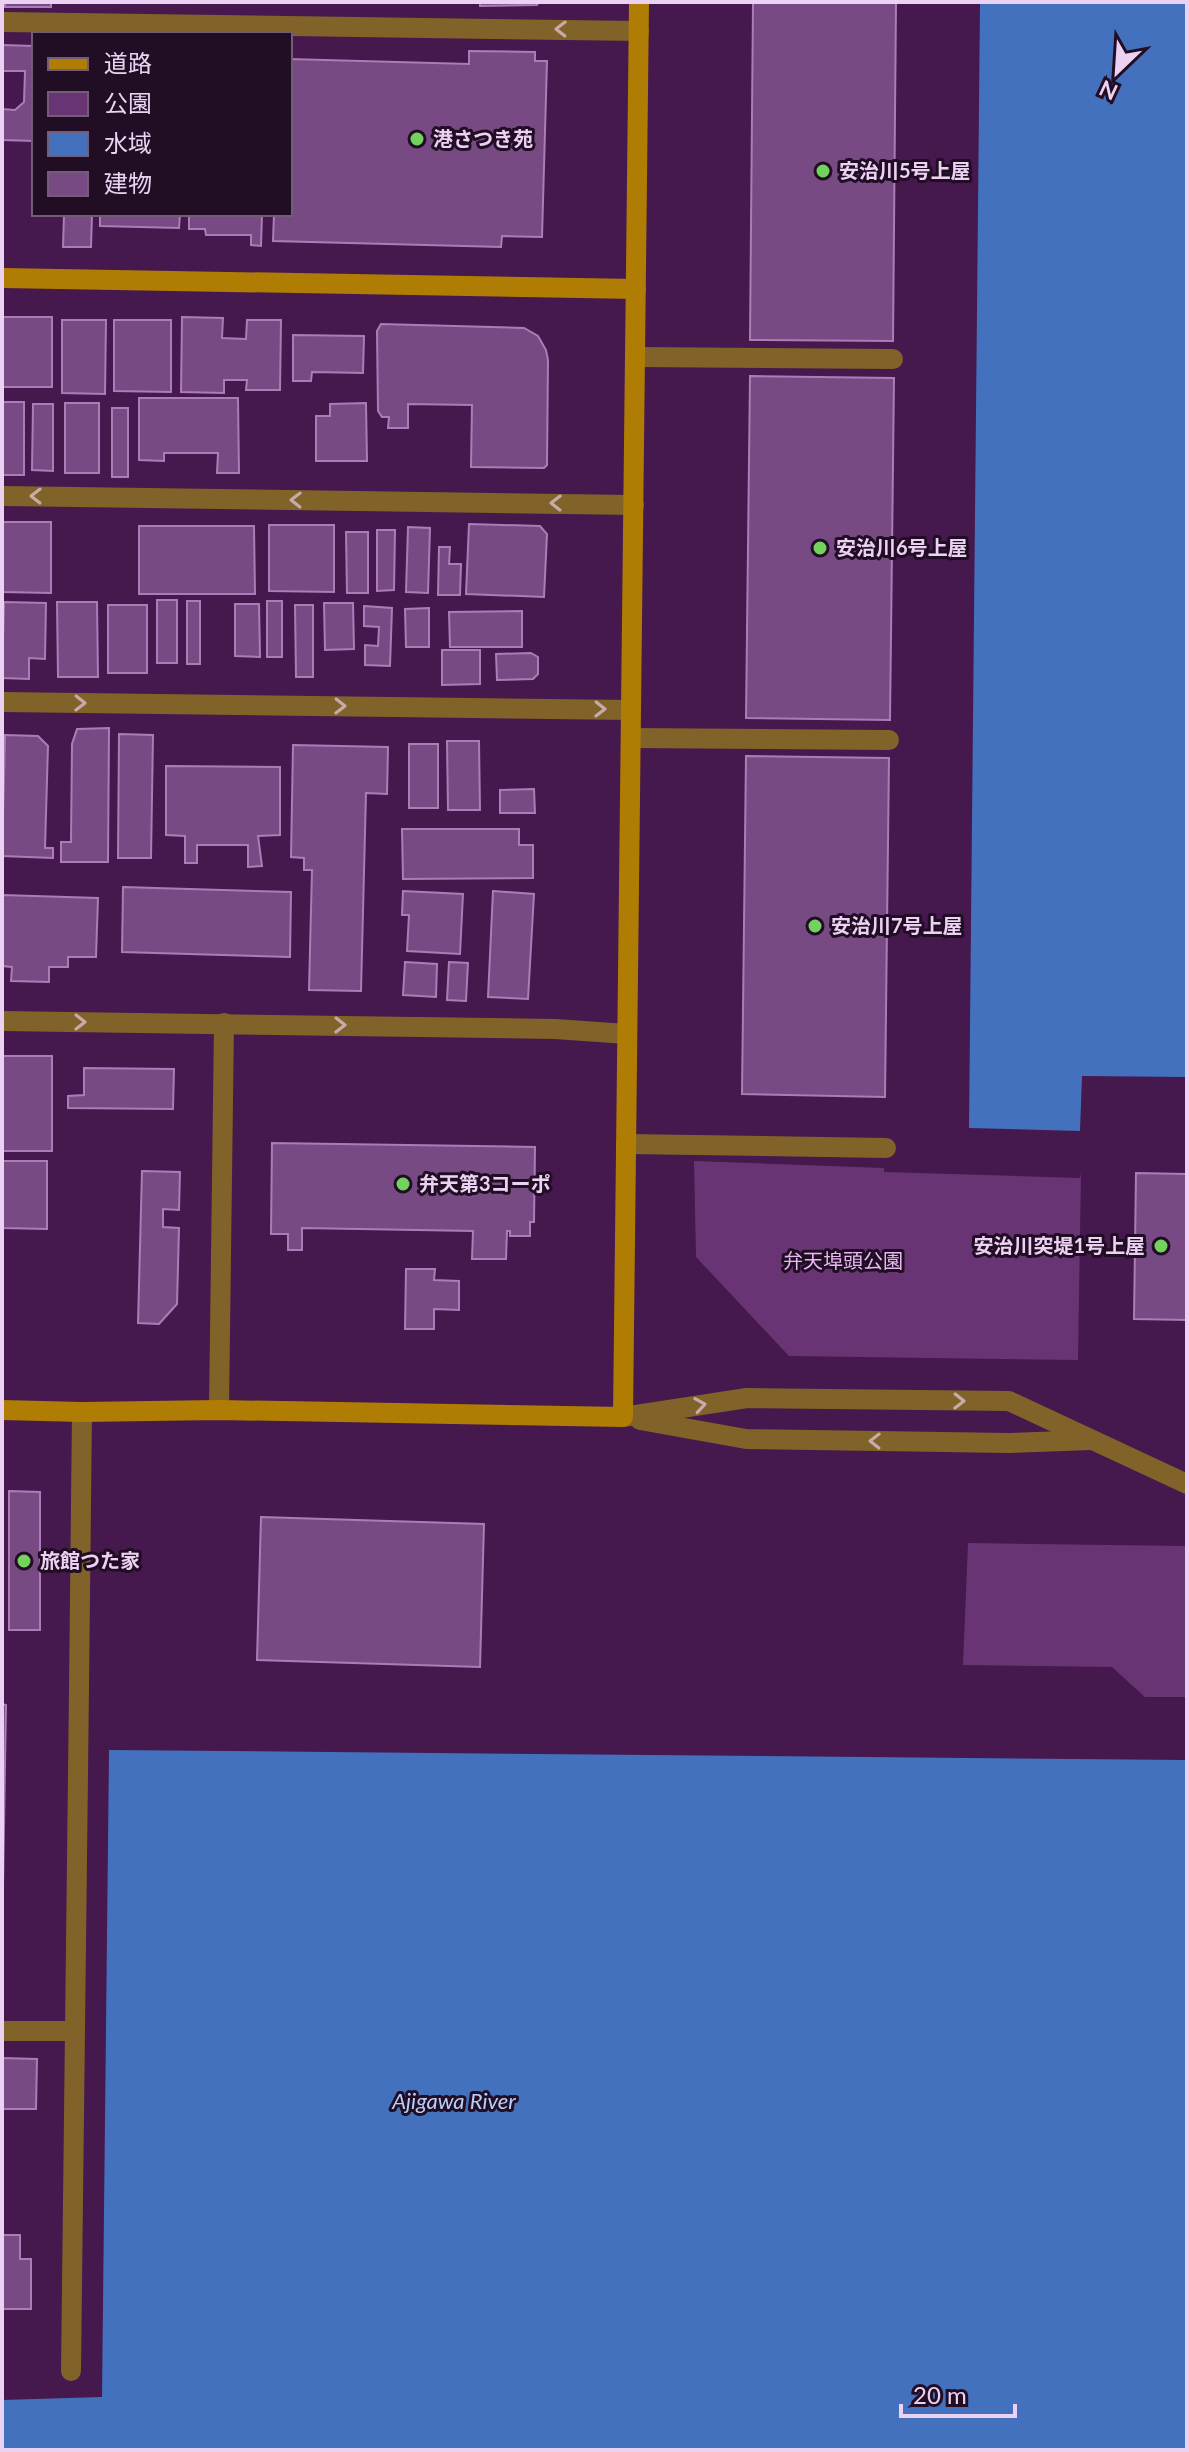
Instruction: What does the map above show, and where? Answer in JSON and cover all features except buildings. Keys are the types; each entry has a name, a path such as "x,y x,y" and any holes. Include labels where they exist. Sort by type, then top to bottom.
{"street":[{"path":"623,1417 639,2"},
{"path":"2,22 66,12 639,31"},
{"path":"2,278 636,289"},
{"path":"635,357 893,359"},
{"path":"2,496 634,505"},
{"path":"2,702 631,710"},
{"path":"631,738 889,740"},
{"path":"2,1021 555,1029 627,1034"},
{"path":"219,1410 224,1023"},
{"path":"626,1144 886,1148"},
{"path":"623,1417 747,1398 1009,1401 1187,1484"},
{"path":"2,1410 219,1410 623,1417 746,1439 1009,1443 1095,1440"},
{"path":"71,2371 82,1412"},
{"path":"6,2031 74,2031"}],"green space":[{"name":"弁天埠頭公園","path":"694,1161 884,1168 884,1172 1080,1178 1081,1173 1078,1360 789,1356 696,1257"},
{"path":"968,1543 1187,1546 1187,1697 1145,1697 1112,1667 963,1665"}],"water":[{"path":"980,2 1187,2 1187,1077 1082,1076 1080,1131 969,1128"},
{"name":"Ajigawa River","path":"109,1750 1187,1760 1187,2450 2,2450 2,2400 102,2397"}],"place":[{"name":"港さつき苑","path":"417,139"},
{"name":"安治川5号上屋","path":"823,171"},
{"name":"安治川6号上屋","path":"820,548"},
{"name":"安治川7号上屋","path":"815,926"},
{"name":"弁天第3コーポ","path":"403,1184"},
{"name":"安治川突堤1号上屋","path":"1161,1246"},
{"name":"旅館つた家","path":"24,1561"}]}
